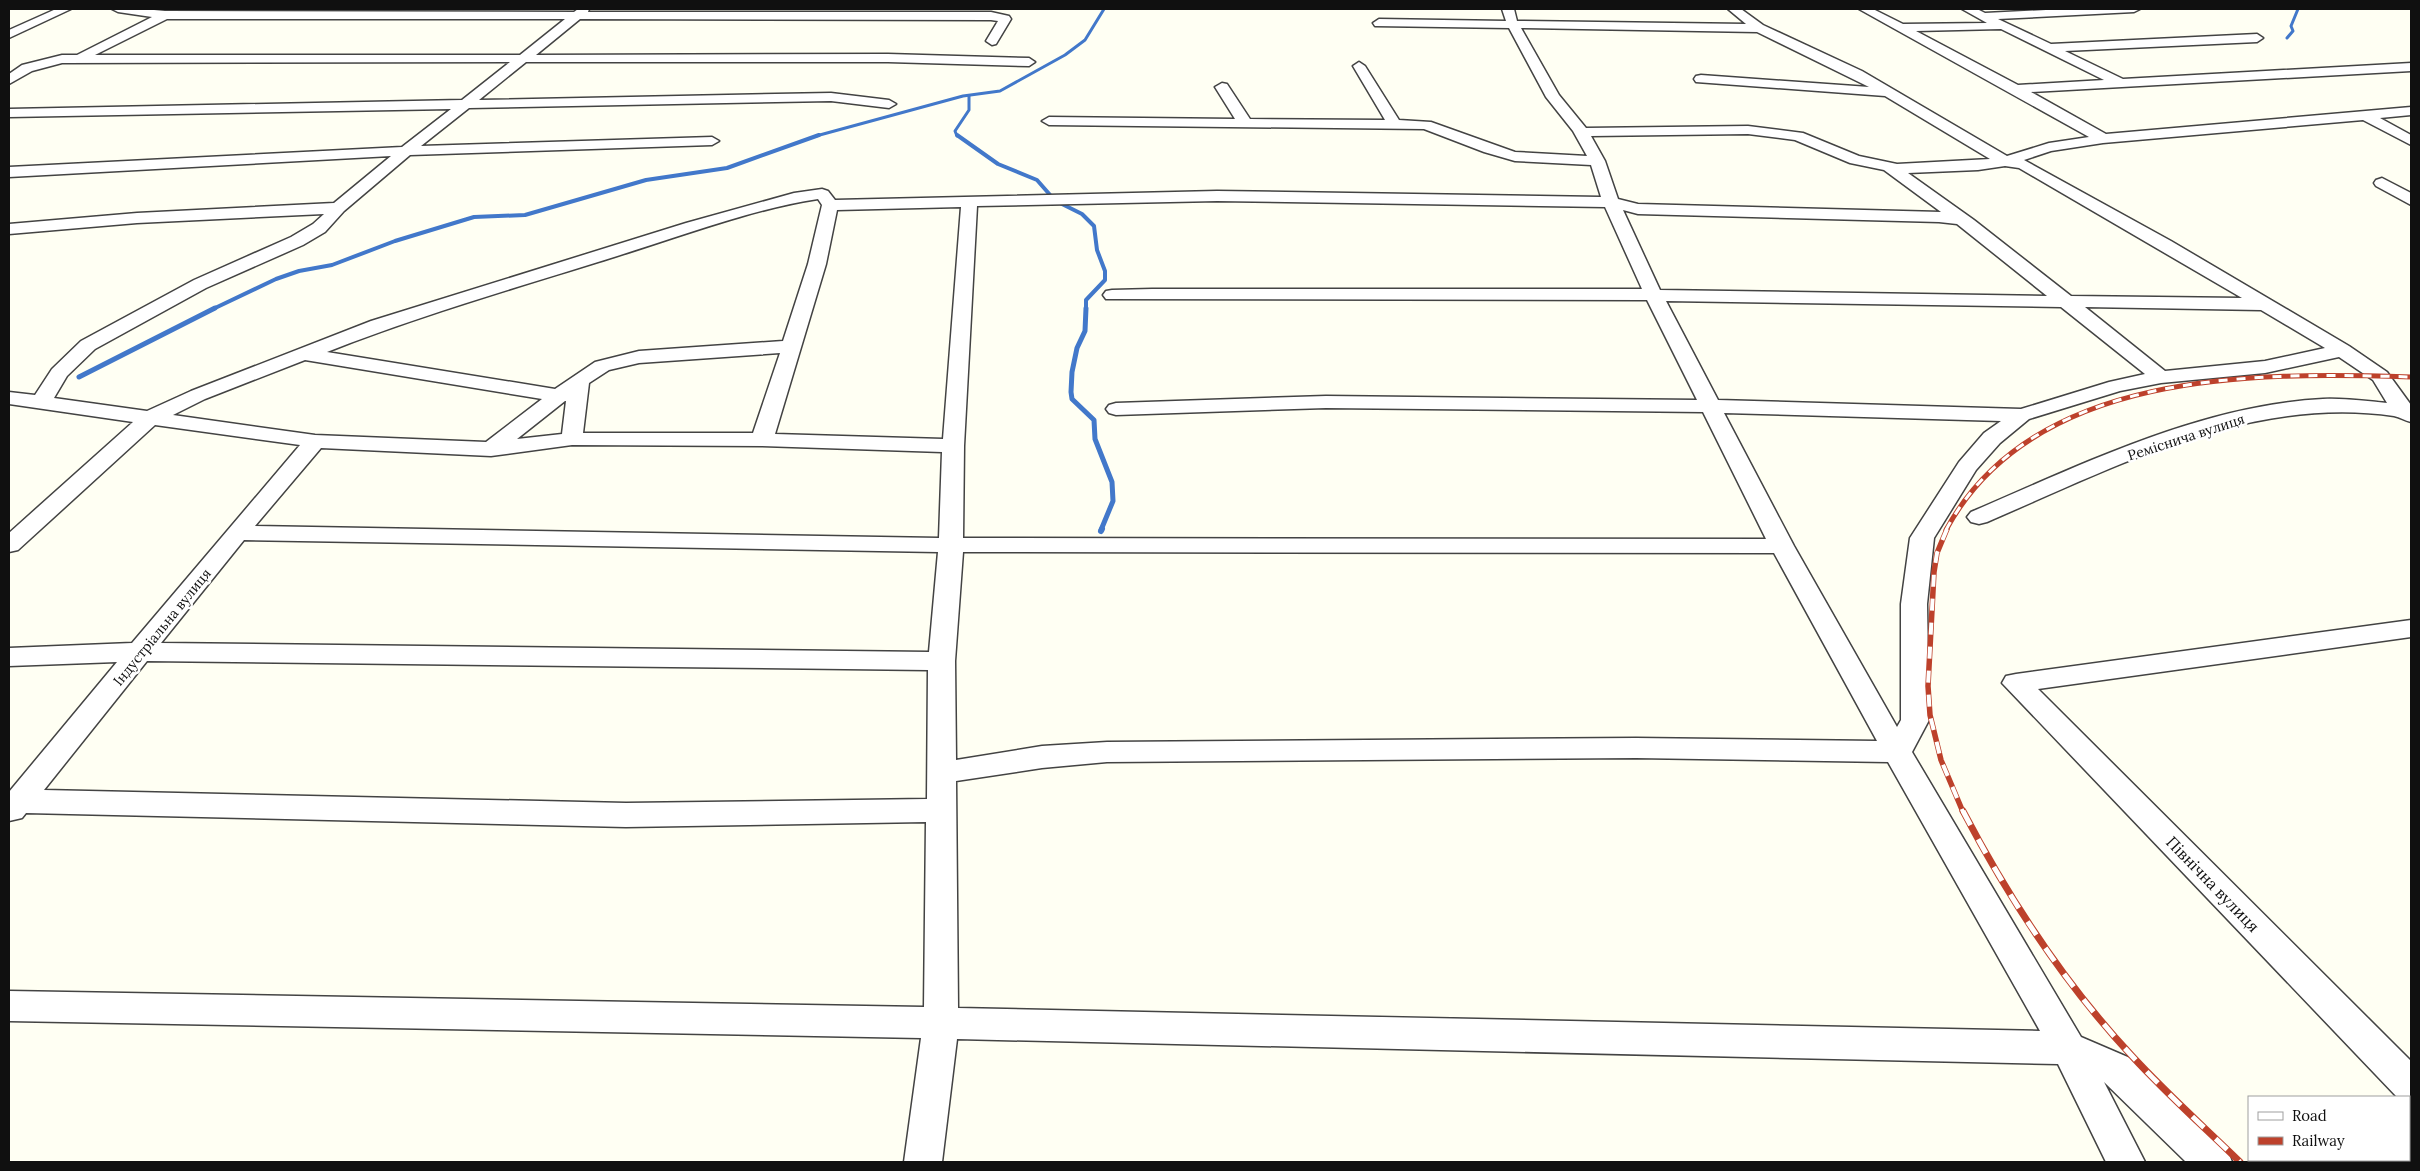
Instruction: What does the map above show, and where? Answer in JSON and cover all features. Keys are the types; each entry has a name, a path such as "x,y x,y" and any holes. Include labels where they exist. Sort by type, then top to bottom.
{"street":[{"path":"9,34 65,9"},
{"path":"118,9 165,15 582,12 992,13 1005,19 992,41"},
{"path":"1734,9 1759,28 1857,74 2005,161 2023,164 2165,245 2342,350 2380,376 2408,413"},
{"path":"1865,9 2016,89 2103,139"},
{"path":"1968,9 2124,84"},
{"path":"1984,16 2134,9"},
{"path":"41,403 60,373 88,345 200,284 298,240 319,228 338,208 406,151 582,12"},
{"path":"77,59 165,15"},
{"path":"1379,23 1510,16 1759,28"},
{"path":"1510,16 1552,97 1581,132 1597,161 1611,202 1653,294 1782,546 1897,752 2068,1048 2126,1162"},
{"path":"1901,28 2002,26"},
{"path":"2048,48 2256,38"},
{"path":"9,80 27,68 62,59 888,58 1029,62"},
{"path":"1359,66 1394,124"},
{"path":"2016,89 2411,67"},
{"path":"1701,79 1888,92"},
{"path":"1222,87 1244,122"},
{"path":"9,113 831,97 890,104"},
{"path":"1895,169 1938,168 2005,161 2049,147 2103,139 2411,111"},
{"path":"2363,114 2411,141"},
{"path":"1049,121 1426,125 1489,149 1515,156 1597,161"},
{"path":"1581,132 1748,130 1798,136 1855,160 1889,166 1962,220 2161,377"},
{"path":"9,172 406,151 712,141"},
{"path":"2382,183 2411,200"},
{"path":"9,546 151,417 301,354 378,325 692,227 794,198 822,194 830,205 817,264 762,440"},
{"path":"830,205 1217,196 1611,202 1638,209 1939,217 1962,220"},
{"path":"923,1162 941,1023 940,773 942,661 951,545 953,446 969,201"},
{"path":"9,229 137,218 338,208"},
{"path":"1112,295 1202,292 1653,294 2066,303 2263,304"},
{"path":"491,449 579,380 602,366 639,357 790,346"},
{"path":"1116,410 1326,402 1709,406 2022,415 2116,386 2161,377 2265,367 2342,350"},
{"path":"301,354 560,396"},
{"path":"572,439 579,380"},
{"path":"9,398 315,441 491,449 572,439 762,440 953,446"},
{"name":"Реміснича вулиця","path":"1979,517 2082,473 2172,439 2240,418 2314,406 2384,408 2408,413"},
{"path":"1897,752 1915,720 1914,604 1922,538 1966,467 1992,438 2022,415"},
{"name":"Індустріальна вулиця","path":"14,806 237,533 315,441"},
{"path":"237,533 951,545 1782,546"},
{"name":"Північна вулиця","path":"2411,628 2016,683 2411,1086"},
{"path":"9,657 141,652 942,661"},
{"path":"940,773 1042,757 1108,752 1636,748 1897,752"},
{"path":"14,806 626,815 940,810"},
{"path":"9,1006 941,1023 2068,1048 2117,1070 2213,1162"}],"waterway":[{"path":"817,136 963,96 1000,91 1065,55 1085,40 1104,9"},
{"path":"2287,38 2293,31 2291,26 2298,9"},
{"path":"957,136 955,131 969,110 969,96"},
{"path":"957,135 998,164 1037,180 1051,196"},
{"path":"213,309 276,279 299,271 332,265 395,241 474,217 525,215 646,180 727,168 817,136"},
{"path":"1056,201 1082,214 1094,226 1097,250 1105,271 1105,280 1086,300 1086,308"},
{"path":"1086,308 1085,331 1077,348 1072,372 1071,392 1072,399 1094,420 1095,439 1112,482 1113,501 1101,530"},
{"path":"79,377 213,309"}],"railway":[{"path":"1946,530 1984,477 2033,438 2089,410 2152,392 2217,381 2284,376 2411,377"},
{"path":"1947,529 1937,553 1934,572 1928,686 1930,715 1941,760 1963,812"},
{"path":"1963,811 2019,908 2083,999 2145,1070 2240,1162"}]}
